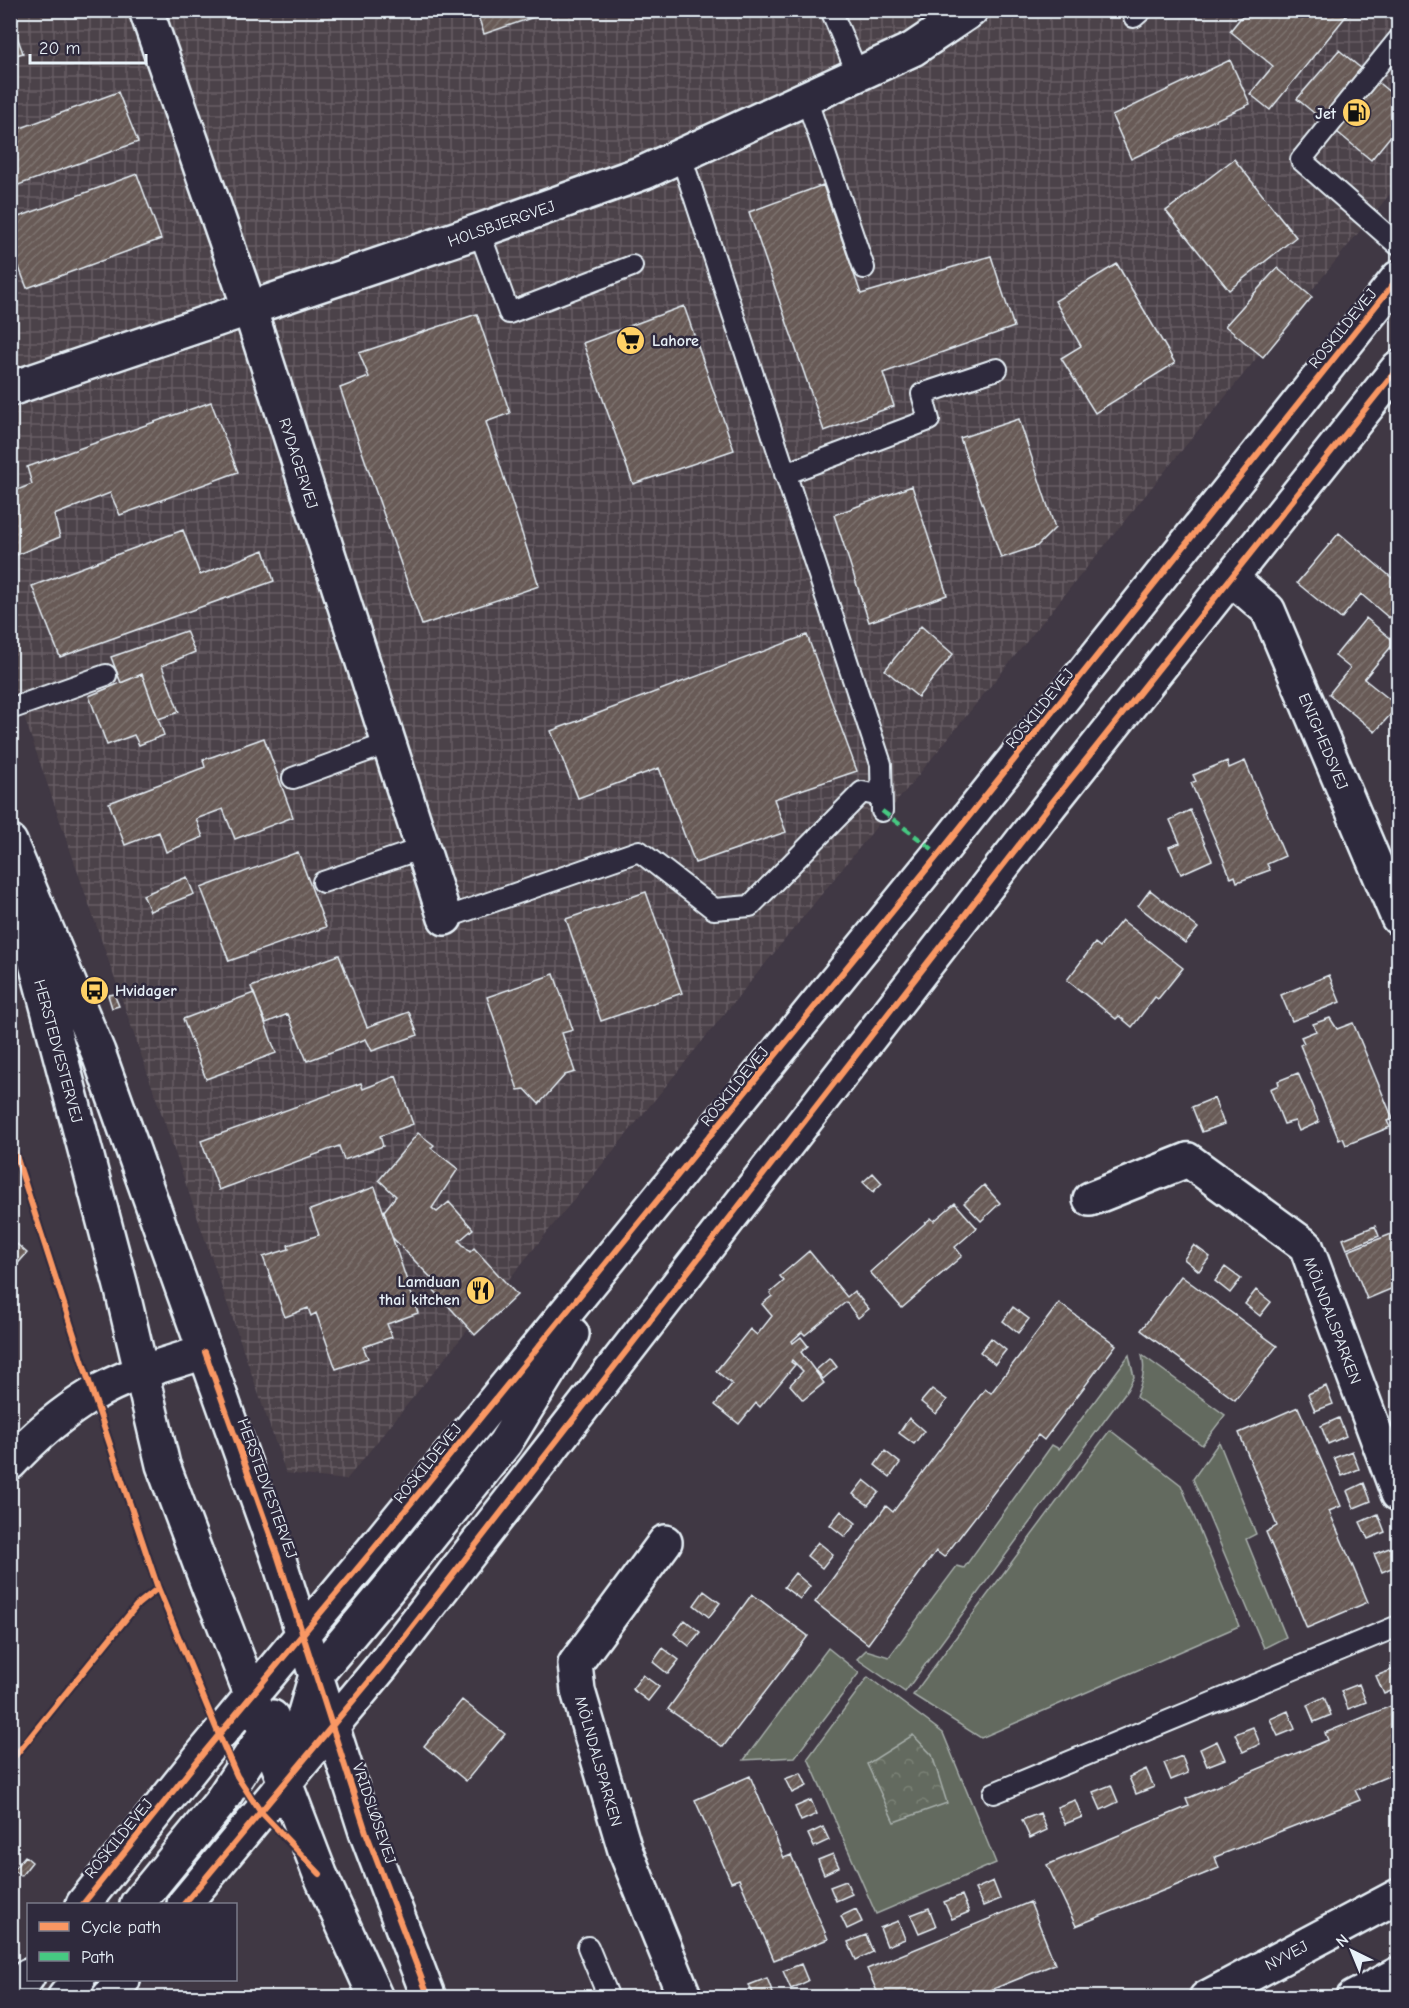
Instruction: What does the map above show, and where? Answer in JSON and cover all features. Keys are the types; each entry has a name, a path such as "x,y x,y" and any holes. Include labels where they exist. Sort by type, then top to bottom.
{"street":[{"name":"RYDAGERVEJ","path":"147,10 249,307 445,918"},
{"name":"HOLSBJERGVEJ","path":"10,389 479,231 645,172 913,49 970,10"},
{"name":"ROSKILDEVEJ","path":"85,1903 939,854 1398,278"},
{"path":"186,1903 382,1666 940,945 1398,368"},
{"name":"ENIGHEDSVEJ","path":"1231,578 1269,610 1398,918"},
{"name":"HERSTEDVESTERVEJ","path":"10,842 98,1052 303,1634"},
{"name":"HERSTEDVESTERVEJ","path":"10,867 142,1372 164,1466 208,1588 285,1782"},
{"name":"MÖLNDALSPARKEN","path":"1090,1199 1188,1160 1306,1246 1398,1494"},
{"path":"376,1998 320,1874 285,1782 316,1675 505,1443 638,1225"},
{"path":"10,1463 25,1446 57,1419 93,1394 142,1372 205,1352"},
{"name":"MÖLNDALSPARKEN","path":"664,1542 575,1664 578,1691 625,1850 685,1998"},
{"path":"139,1903 219,1804 266,1732 303,1634"},
{"name":"VRIDSLØSEVEJ","path":"303,1634 366,1833 429,1998"},
{"name":"NYVEJ","path":"1206,1998 1398,1896"},
{"path":"1353,1998 1398,1974"},
{"path":"12,1998 27,1977"},
{"path":"64,1998 77,1981"},
{"path":"108,1998 122,1981"}],"lane":[{"path":"831,10 858,75"},
{"path":"1398,40 1301,160 1398,245"},
{"path":"806,98 864,268"},
{"path":"445,918 639,851 714,909 750,906 862,792 882,803 881,764 681,156"},
{"path":"479,231 509,313 632,266"},
{"path":"785,474 929,420 922,394 997,369"},
{"path":"10,709 106,675"},
{"path":"293,778 389,743"},
{"path":"323,882 423,848"},
{"path":"994,1793 1398,1626"},
{"path":"588,1947 609,1998"}],"shaded area":[{"path":"10,11 1398,11 1398,184 346,1480 286,1473 11,679"}],"green space":[{"path":"1129,1355 1134,1377 1127,1390 905,1692 857,1659 866,1650 889,1657 957,1566 964,1568 1052,1445 1059,1449"},
{"path":"1142,1355 1225,1415 1202,1445 1136,1397 1143,1376"},
{"path":"1110,1430 1181,1485 1239,1626 981,1738 913,1695"},
{"path":"1219,1442 1256,1534 1246,1539 1286,1637 1264,1648 1193,1479"},
{"path":"828,1648 859,1673 795,1757 744,1760"},
{"path":"868,1677 943,1733 996,1863 876,1914 808,1758"},
{"path":"913,1735 932,1755 947,1803 894,1822 867,1764"}],"building":[{"path":"476,10 539,10 540,15 484,34"},
{"path":"1247,10 1351,10 1270,110 1250,94 1273,66 1230,31"},
{"path":"10,17 23,53 10,57"},
{"name":"Jet","path":"1339,50 1398,99 1398,127 1371,160 1297,99"},
{"path":"1230,60 1250,104 1131,159 1112,116"},
{"path":"118,92 138,142 10,188 10,132"},
{"path":"1234,159 1296,237 1229,290 1166,211"},
{"path":"137,174 161,239 27,288 10,244 10,220"},
{"path":"823,185 861,294 991,256 1014,327 883,373 894,406 824,431 749,212"},
{"path":"1117,264 1175,363 1095,413 1061,358 1081,346 1055,301"},
{"path":"1277,268 1312,297 1263,357 1225,326"},
{"path":"684,306 734,450 633,484 583,343"},
{"path":"477,314 510,413 486,422 539,586 422,625 340,388 369,377 359,353"},
{"path":"211,402 238,472 120,515 110,493 54,515 60,537 14,556 10,546 10,493 32,484 27,467"},
{"path":"1019,419 1055,528 1037,546 1001,558 960,438"},
{"path":"912,486 947,595 869,622 834,515"},
{"path":"183,530 200,575 264,550 274,581 60,657 32,586"},
{"path":"1339,533 1398,583 1398,607 1389,618 1361,594 1341,619 1297,583"},
{"path":"1366,618 1395,642 1364,679 1398,706 1375,732 1329,694 1350,668 1335,656"},
{"path":"921,626 953,654 918,697 885,670"},
{"path":"186,631 195,652 162,666 179,712 158,719 142,674 121,683 111,657"},
{"path":"807,635 857,771 774,799 786,832 695,863 659,768 578,798 551,731"},
{"path":"142,674 164,735 139,745 134,735 107,745 89,696"},
{"path":"264,738 293,817 235,839 223,809 196,819 203,837 166,852 159,832 125,845 109,803 205,767 203,760"},
{"path":"1227,761 1229,768 1245,761 1285,856 1267,864 1270,870 1237,882 1235,876 1231,878 1191,783 1196,781 1193,775"},
{"path":"1190,810 1212,860 1181,874 1169,847 1180,843 1170,820"},
{"path":"298,852 326,927 229,961 201,888"},
{"path":"187,877 194,894 150,911 143,895"},
{"path":"1150,890 1198,928 1185,943 1138,906"},
{"path":"646,892 682,993 601,1021 566,919"},
{"path":"1122,920 1183,968 1158,999 1155,997 1132,1027 1119,1016 1116,1019 1067,980 1095,943 1100,947"},
{"path":"339,955 367,1027 409,1012 418,1035 372,1051 366,1039 307,1061 288,1014 266,1023 251,987"},
{"path":"554,974 573,1030 562,1033 575,1072 565,1075 539,1104 525,1089 518,1090 487,997"},
{"path":"1329,975 1340,1002 1292,1021 1281,995"},
{"path":"254,993 276,1053 206,1079 183,1019"},
{"path":"114,994 119,1006 112,1008 108,995"},
{"path":"1330,1018 1337,1029 1353,1023 1393,1119 1387,1121 1390,1127 1346,1145 1343,1138 1339,1140 1300,1045 1304,1043 1301,1037 1316,1031 1313,1024"},
{"path":"1298,1073 1319,1122 1299,1131 1295,1121 1284,1124 1270,1089 1279,1085 1278,1081"},
{"path":"396,1076 413,1124 380,1136 383,1146 344,1160 339,1146 219,1190 201,1141 361,1083 363,1089"},
{"path":"1214,1098 1224,1124 1202,1132 1192,1107"},
{"path":"418,1133 434,1145 431,1148 458,1169 432,1208 437,1212 449,1202 473,1229 459,1241 470,1252 474,1248 517,1295 475,1335 432,1288 437,1284 392,1237 384,1211 396,1196 379,1180"},
{"path":"873,1173 882,1183 873,1192 863,1182"},
{"path":"984,1185 1000,1203 981,1221 964,1203"},
{"path":"375,1187 418,1313 387,1324 392,1337 363,1347 368,1358 336,1369 316,1313 311,1316 308,1308 285,1317 263,1257 289,1249 288,1245 319,1235 310,1210"},
{"path":"955,1203 977,1228 955,1247 962,1256 902,1308 870,1272 931,1218 934,1221"},
{"path":"1375,1226 1379,1236 1347,1249 1343,1239"},
{"path":"1394,1233 1398,1244 1398,1286 1367,1299 1348,1251"},
{"path":"10,1238 27,1253 13,1269 10,1267"},
{"path":"1194,1245 1210,1257 1199,1271 1184,1259"},
{"path":"809,1251 847,1297 854,1291 869,1309 858,1318 846,1302 805,1335 802,1332 792,1341 793,1343 801,1337 808,1346 801,1352 824,1383 803,1400 790,1385 803,1371 792,1360 791,1362 795,1365 760,1407 756,1403 739,1424 715,1405 732,1384 716,1371 750,1329 757,1335 772,1316 762,1304 772,1296 770,1293 784,1281 780,1276"},
{"path":"1225,1267 1241,1279 1230,1293 1215,1281"},
{"path":"1181,1276 1277,1346 1235,1400 1141,1330"},
{"path":"1256,1290 1271,1302 1260,1316 1245,1304"},
{"path":"1059,1303 1116,1345 1044,1440 1038,1435 944,1557 936,1551 868,1644 815,1602 886,1506 893,1512 985,1389 991,1393"},
{"path":"1013,1307 1029,1319 1018,1333 1003,1321"},
{"path":"991,1338 1006,1350 995,1364 980,1352"},
{"path":"830,1358 837,1367 823,1379 816,1370"},
{"path":"1326,1386 1333,1404 1315,1411 1308,1394"},
{"path":"932,1389 947,1400 936,1414 921,1402"},
{"path":"1298,1407 1341,1506 1329,1511 1368,1602 1307,1628 1266,1532 1277,1526 1239,1433"},
{"path":"909,1418 924,1431 914,1444 899,1433"},
{"path":"1339,1418 1346,1436 1328,1444 1321,1426"},
{"path":"885,1451 900,1463 890,1477 875,1465"},
{"path":"1352,1451 1359,1469 1342,1476 1334,1458"},
{"path":"864,1480 879,1492 868,1505 853,1494"},
{"path":"1364,1483 1371,1501 1354,1508 1347,1491"},
{"path":"841,1511 856,1523 845,1537 830,1525"},
{"path":"1378,1514 1385,1532 1368,1539 1360,1522"},
{"path":"818,1542 833,1554 822,1568 807,1556"},
{"path":"1392,1547 1398,1565 1382,1572 1374,1554"},
{"path":"795,1573 810,1586 800,1599 784,1587"},
{"path":"704,1591 720,1603 709,1617 694,1605"},
{"path":"752,1594 808,1636 723,1747 668,1709"},
{"path":"685,1620 700,1632 689,1646 674,1634"},
{"path":"663,1648 679,1660 668,1674 653,1662"},
{"path":"1394,1669 1398,1688 1384,1694 1376,1676"},
{"path":"643,1675 659,1687 648,1701 632,1689"},
{"path":"1359,1684 1366,1702 1348,1709 1341,1691"},
{"path":"1324,1697 1331,1715 1314,1722 1307,1705"},
{"path":"462,1700 505,1734 466,1781 424,1746"},
{"path":"1398,1703 1398,1772 1355,1790 1360,1800 1215,1857 1219,1868 1076,1926 1047,1865 1189,1806 1186,1799 1328,1740 1325,1733"},
{"path":"1288,1711 1295,1729 1278,1736 1270,1719"},
{"path":"1253,1727 1260,1744 1243,1752 1235,1734"},
{"path":"1217,1741 1225,1759 1207,1766 1200,1749"},
{"path":"1182,1756 1188,1773 1171,1780 1164,1763"},
{"path":"1146,1769 1154,1787 1136,1794 1129,1777"},
{"path":"801,1773 807,1786 792,1793 785,1779"},
{"path":"750,1776 784,1858 791,1855 828,1939 774,1960 739,1879 731,1882 695,1800"},
{"path":"1111,1785 1118,1802 1101,1810 1093,1792"},
{"path":"811,1800 817,1814 801,1821 795,1807"},
{"path":"1075,1800 1082,1817 1065,1824 1057,1807"},
{"path":"1040,1813 1047,1830 1030,1838 1022,1820"},
{"path":"823,1827 829,1840 814,1847 808,1834"},
{"path":"833,1854 839,1867 824,1874 818,1860"},
{"path":"25,1856 32,1862 21,1876 13,1870"},
{"path":"846,1881 852,1894 836,1901 830,1887"},
{"path":"993,1881 1000,1899 983,1906 975,1889"},
{"path":"962,1895 969,1912 952,1919 944,1902"},
{"path":"1030,1902 1055,1964 971,1998 880,1998 867,1969"},
{"path":"929,1908 936,1926 919,1933 911,1915"},
{"path":"856,1909 862,1922 847,1929 841,1916"},
{"path":"898,1921 905,1939 887,1946 880,1928"},
{"path":"866,1935 873,1952 856,1960 848,1942"},
{"path":"801,1964 808,1981 791,1989 783,1971"},
{"path":"767,1978 774,1996 755,1998 749,1985"},
{"path":"846,1989 849,1998 823,1998"}],"marked path":[{"path":"882,811 939,854"}],"cycle path":[{"path":"84,1903 202,1755 372,1551 939,854 1398,278"},
{"path":"185,1903 382,1666 1050,805 1398,368"},
{"path":"10,1137 158,1588 219,1735 237,1776 260,1811 320,1874"},
{"path":"205,1352 278,1557 366,1832 429,1998"},
{"path":"10,1762 137,1605 158,1588"}],"place":[{"name":"Jet","path":"1357,113"},
{"name":"Lahore","path":"631,340"},
{"name":"Hvidager","path":"94,990"},
{"name":"Lamduan thai kitchen","path":"481,1290"}]}
